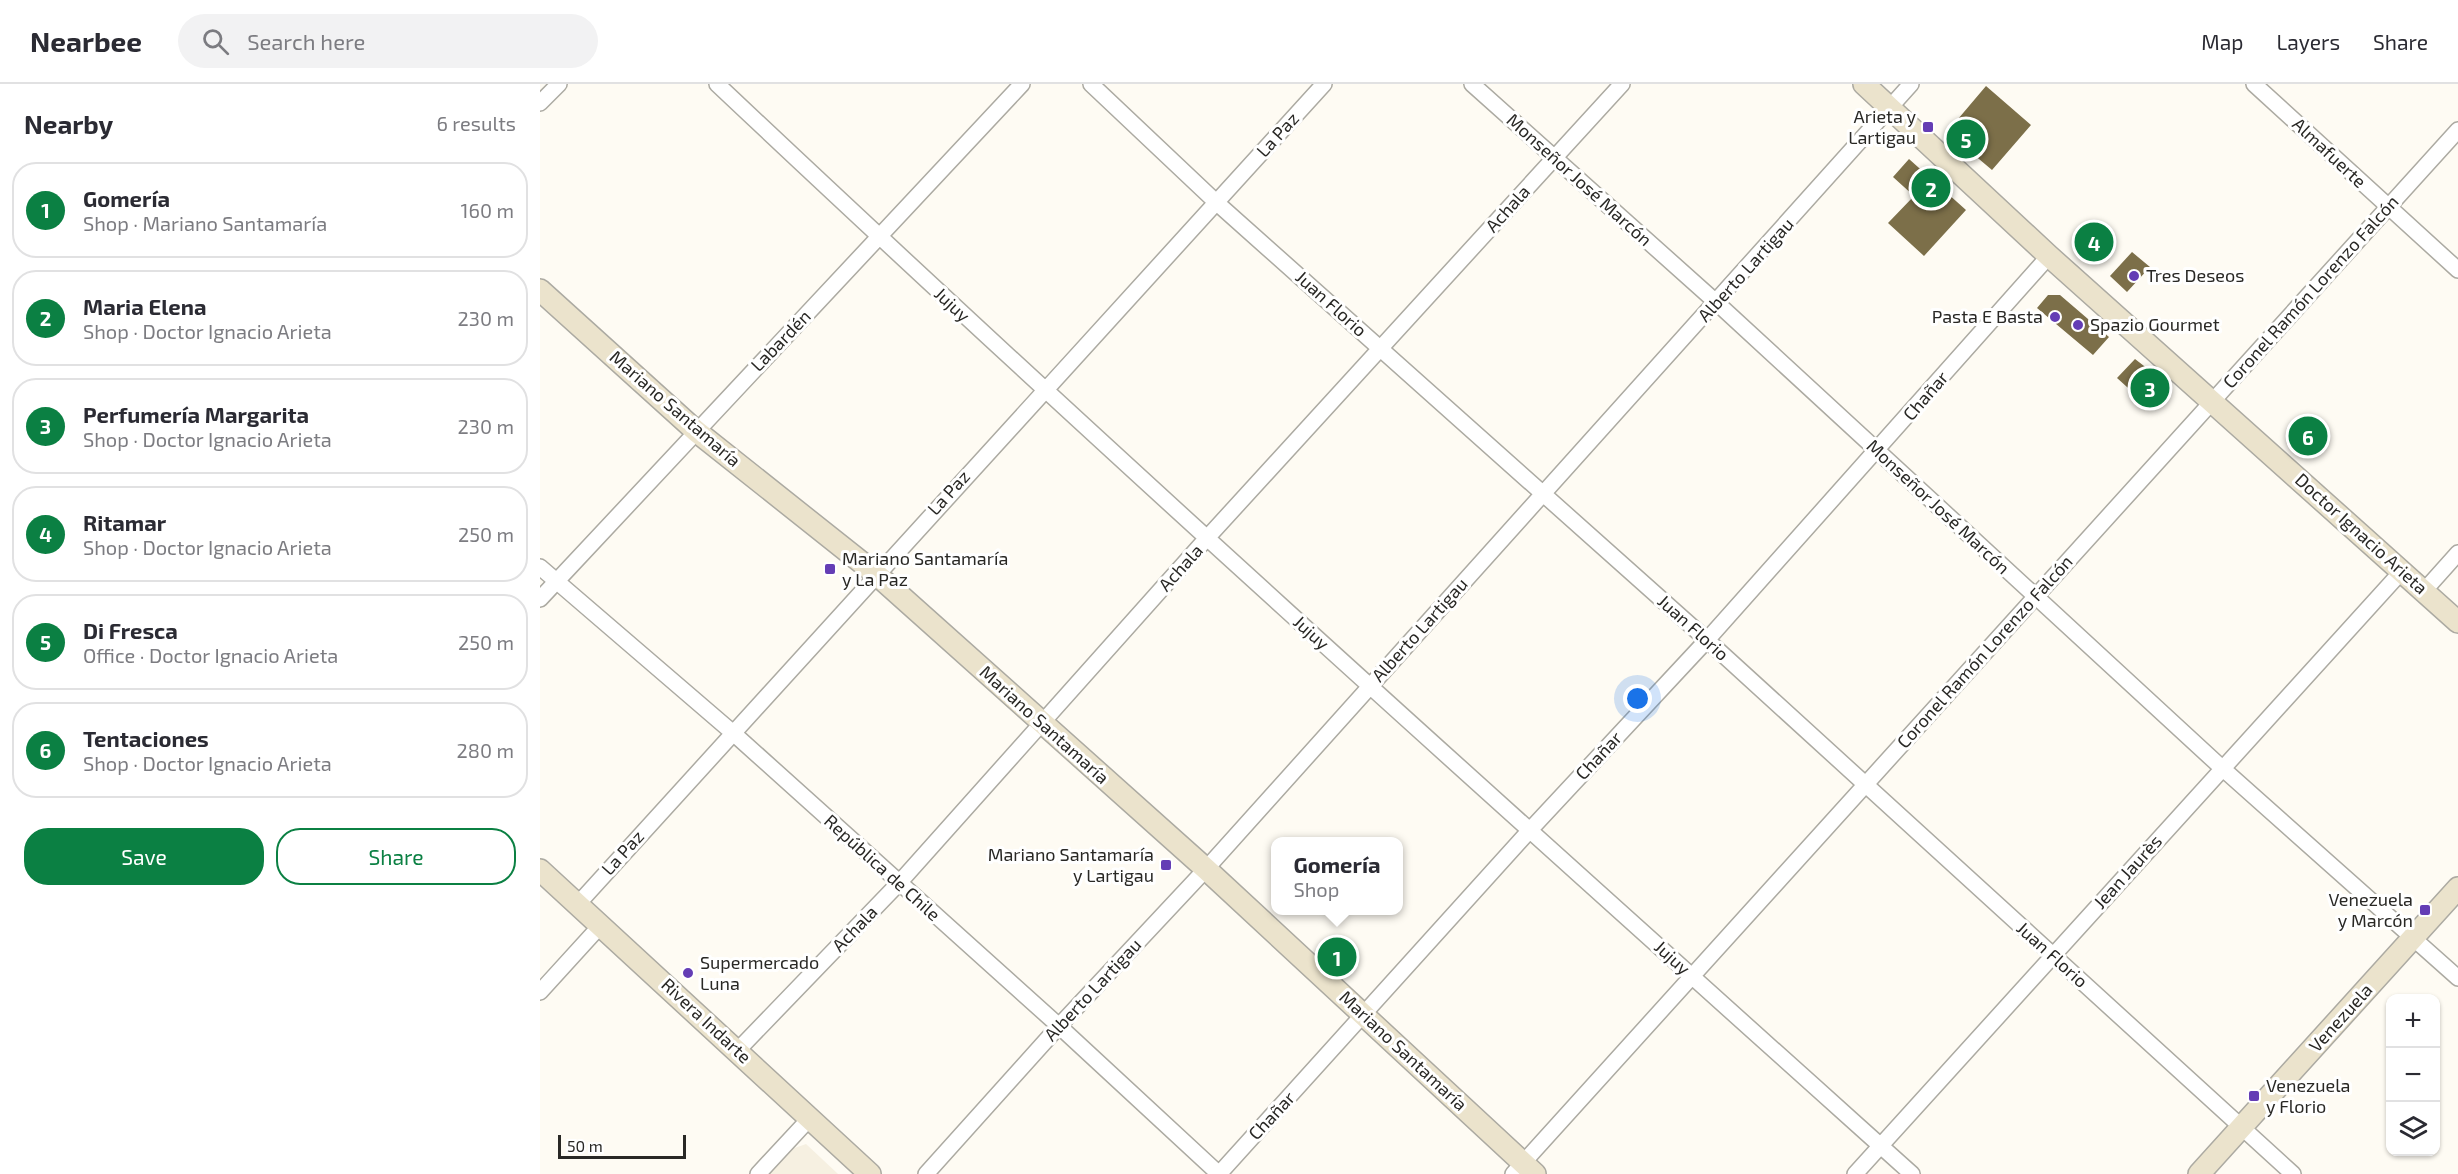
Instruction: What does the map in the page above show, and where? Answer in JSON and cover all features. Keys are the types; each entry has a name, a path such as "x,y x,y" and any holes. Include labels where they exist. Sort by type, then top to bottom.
{"street":[{"path":"540,103 559,84"},
{"name":"Jujuy","path":"717,84 1044,389 1369,686 1912,1174"},
{"name":"Labardén","path":"540,599 1022,84"},
{"name":"Juan Florio","path":"1091,84 1217,203 1707,640 2293,1174"},
{"name":"La Paz","path":"577,904 1324,84"},
{"name":"Monseñor José Marcón","path":"1472,84 1717,303 2222,768 2458,978"},
{"name":"Achala","path":"738,1050 899,883 1208,538 1382,350 1622,84"},
{"name":"Doctor Ignacio Arieta","path":"1864,84 2049,256 2458,622"},
{"name":"Alberto Lartigau","path":"926,1174 1059,1026 1206,869 1717,303 1911,84"},
{"name":"Almafuerte","path":"2254,84 2458,270"},
{"name":"Coronel Ramón Lorenzo Falcón","path":"1523,1170 1864,785 2458,130"},
{"name":"Chañar","path":"1219,1174 1530,830 1707,640 2049,256"},
{"name":"Mariano Santamaría","path":"540,290 696,431 876,574 1206,869 1365,1015 1523,1170"},
{"path":"2424,591 2458,553"},
{"name":"República de Chile","path":"540,567 732,732 1059,1026 1219,1174"},
{"name":"Jean Jaurès","path":"1856,1174 2402,571"},
{"name":"Rivera Indarte","path":"540,870 870,1174"},
{"name":"Venezuela","path":"2199,1174 2458,888"},
{"path":"540,992 601,925"},
{"path":"758,1174 810,1118"}],"shaded area":[{"path":"806,1144 838,1174 767,1174 789,1150"}],"building":[{"path":"1986,86 2031,125 1992,170 1947,132"},
{"path":"1909,159 1966,210 1924,256 1888,223 1914,196 1893,177"},
{"path":"2100,225 2110,235 2088,259 2078,250"},
{"path":"2132,252 2150,267 2127,292 2110,276"},
{"path":"2048,295 2060,295 2109,337 2093,355 2037,308"},
{"path":"2135,359 2166,383 2147,405 2117,378"},
{"path":"2313,417 2326,429 2303,455 2290,444"}],"place":[{"name":"Arieta y Lartigau","path":"1928,127"},
{"name":"Di Fresca","path":"1966,139"},
{"name":"Maria Elena","path":"1931,188"},
{"name":"Ritamar","path":"2094,242"},
{"name":"Tres Deseos","path":"2134,276"},
{"name":"Pasta E Basta","path":"2055,317"},
{"name":"Spazio Gourmet","path":"2078,325"},
{"name":"Perfumería Margarita","path":"2150,388"},
{"name":"Tentaciones","path":"2308,436"},
{"name":"Mariano Santamaría y La Paz","path":"830,569"},
{"name":"Mariano Santamaría y Lartigau","path":"1166,865"},
{"name":"Venezuela y Marcón","path":"2425,910"},
{"name":"Gomería","path":"1337,957"},
{"name":"Supermercado Luna","path":"688,973"},
{"name":"Venezuela y Florio","path":"2254,1096"}]}
